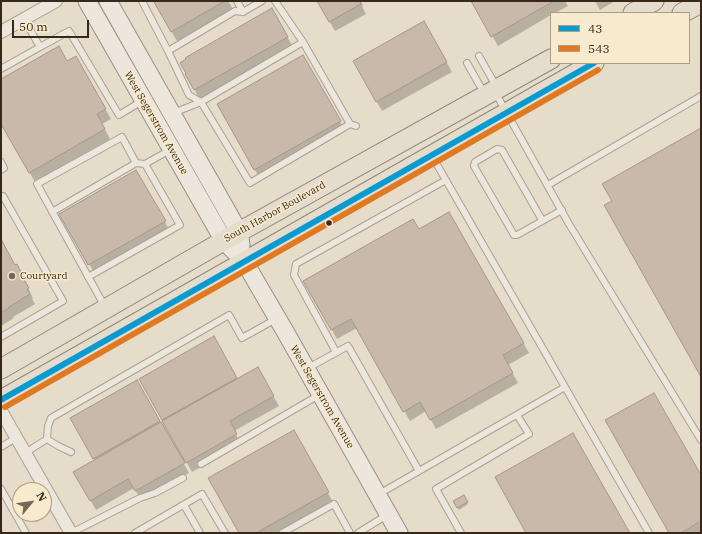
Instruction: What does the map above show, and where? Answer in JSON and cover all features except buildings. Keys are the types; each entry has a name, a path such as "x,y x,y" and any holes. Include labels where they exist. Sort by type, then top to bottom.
{"main road":[{"name":"West Segerstrom Avenue","path":"87,1 171,149 231,237"},
{"name":"West Segerstrom Avenue","path":"108,1 171,113 244,261 399,533"},
{"path":"635,12 654,1"},
{"path":"684,12 701,2"},
{"name":"South Harbor Boulevard","path":"1,368 231,237 550,60"},
{"path":"1,400 592,64"}],"street":[{"path":"2,30 56,1"},
{"path":"1,411 71,533"}],"lane":[{"path":"142,1 189,95 201,102 250,183 350,124"},
{"path":"237,1 243,12"},
{"path":"168,51 235,11 243,12 262,1"},
{"path":"275,1 303,42 350,124 356,126"},
{"path":"24,19 40,47"},
{"path":"1,69 69,31 119,115 143,100"},
{"path":"171,113 201,102 303,42"},
{"path":"479,56 493,92"},
{"path":"467,63 493,92 507,112 562,210 701,440"},
{"path":"548,185 701,96"},
{"path":"106,309 37,184 122,137 136,163"},
{"path":"52,212 136,163 145,164 171,149"},
{"path":"542,220 502,150 497,149 475,162 474,166 514,235 517,235 562,210"},
{"path":"432,155 649,533"},
{"path":"1,162 4,168 1,170"},
{"path":"88,277 180,225 145,164"},
{"path":"336,352 294,275 296,264 446,180"},
{"path":"1,197 3,196 63,301 1,337"},
{"path":"47,439 48,426 51,418 229,315 242,338 277,318"},
{"path":"306,369 348,346 419,471"},
{"path":"378,495 565,387"},
{"path":"201,464 320,394"},
{"path":"461,533 436,489 529,434 517,415"},
{"path":"1,447 16,438"},
{"path":"47,439 71,452"},
{"path":"24,452 47,439"},
{"path":"71,533 183,478"},
{"path":"1,490 26,533"},
{"path":"136,533 202,494 225,533"},
{"path":"282,533 334,504 348,532"},
{"path":"184,505 198,532"},
{"path":"358,533 388,514"}],"transit line":[{"name":"43","path":"1,400 592,64"},
{"name":"543","path":"5,407 598,70"}],"place":[{"name":"Courtyard","path":"12,276"}]}
